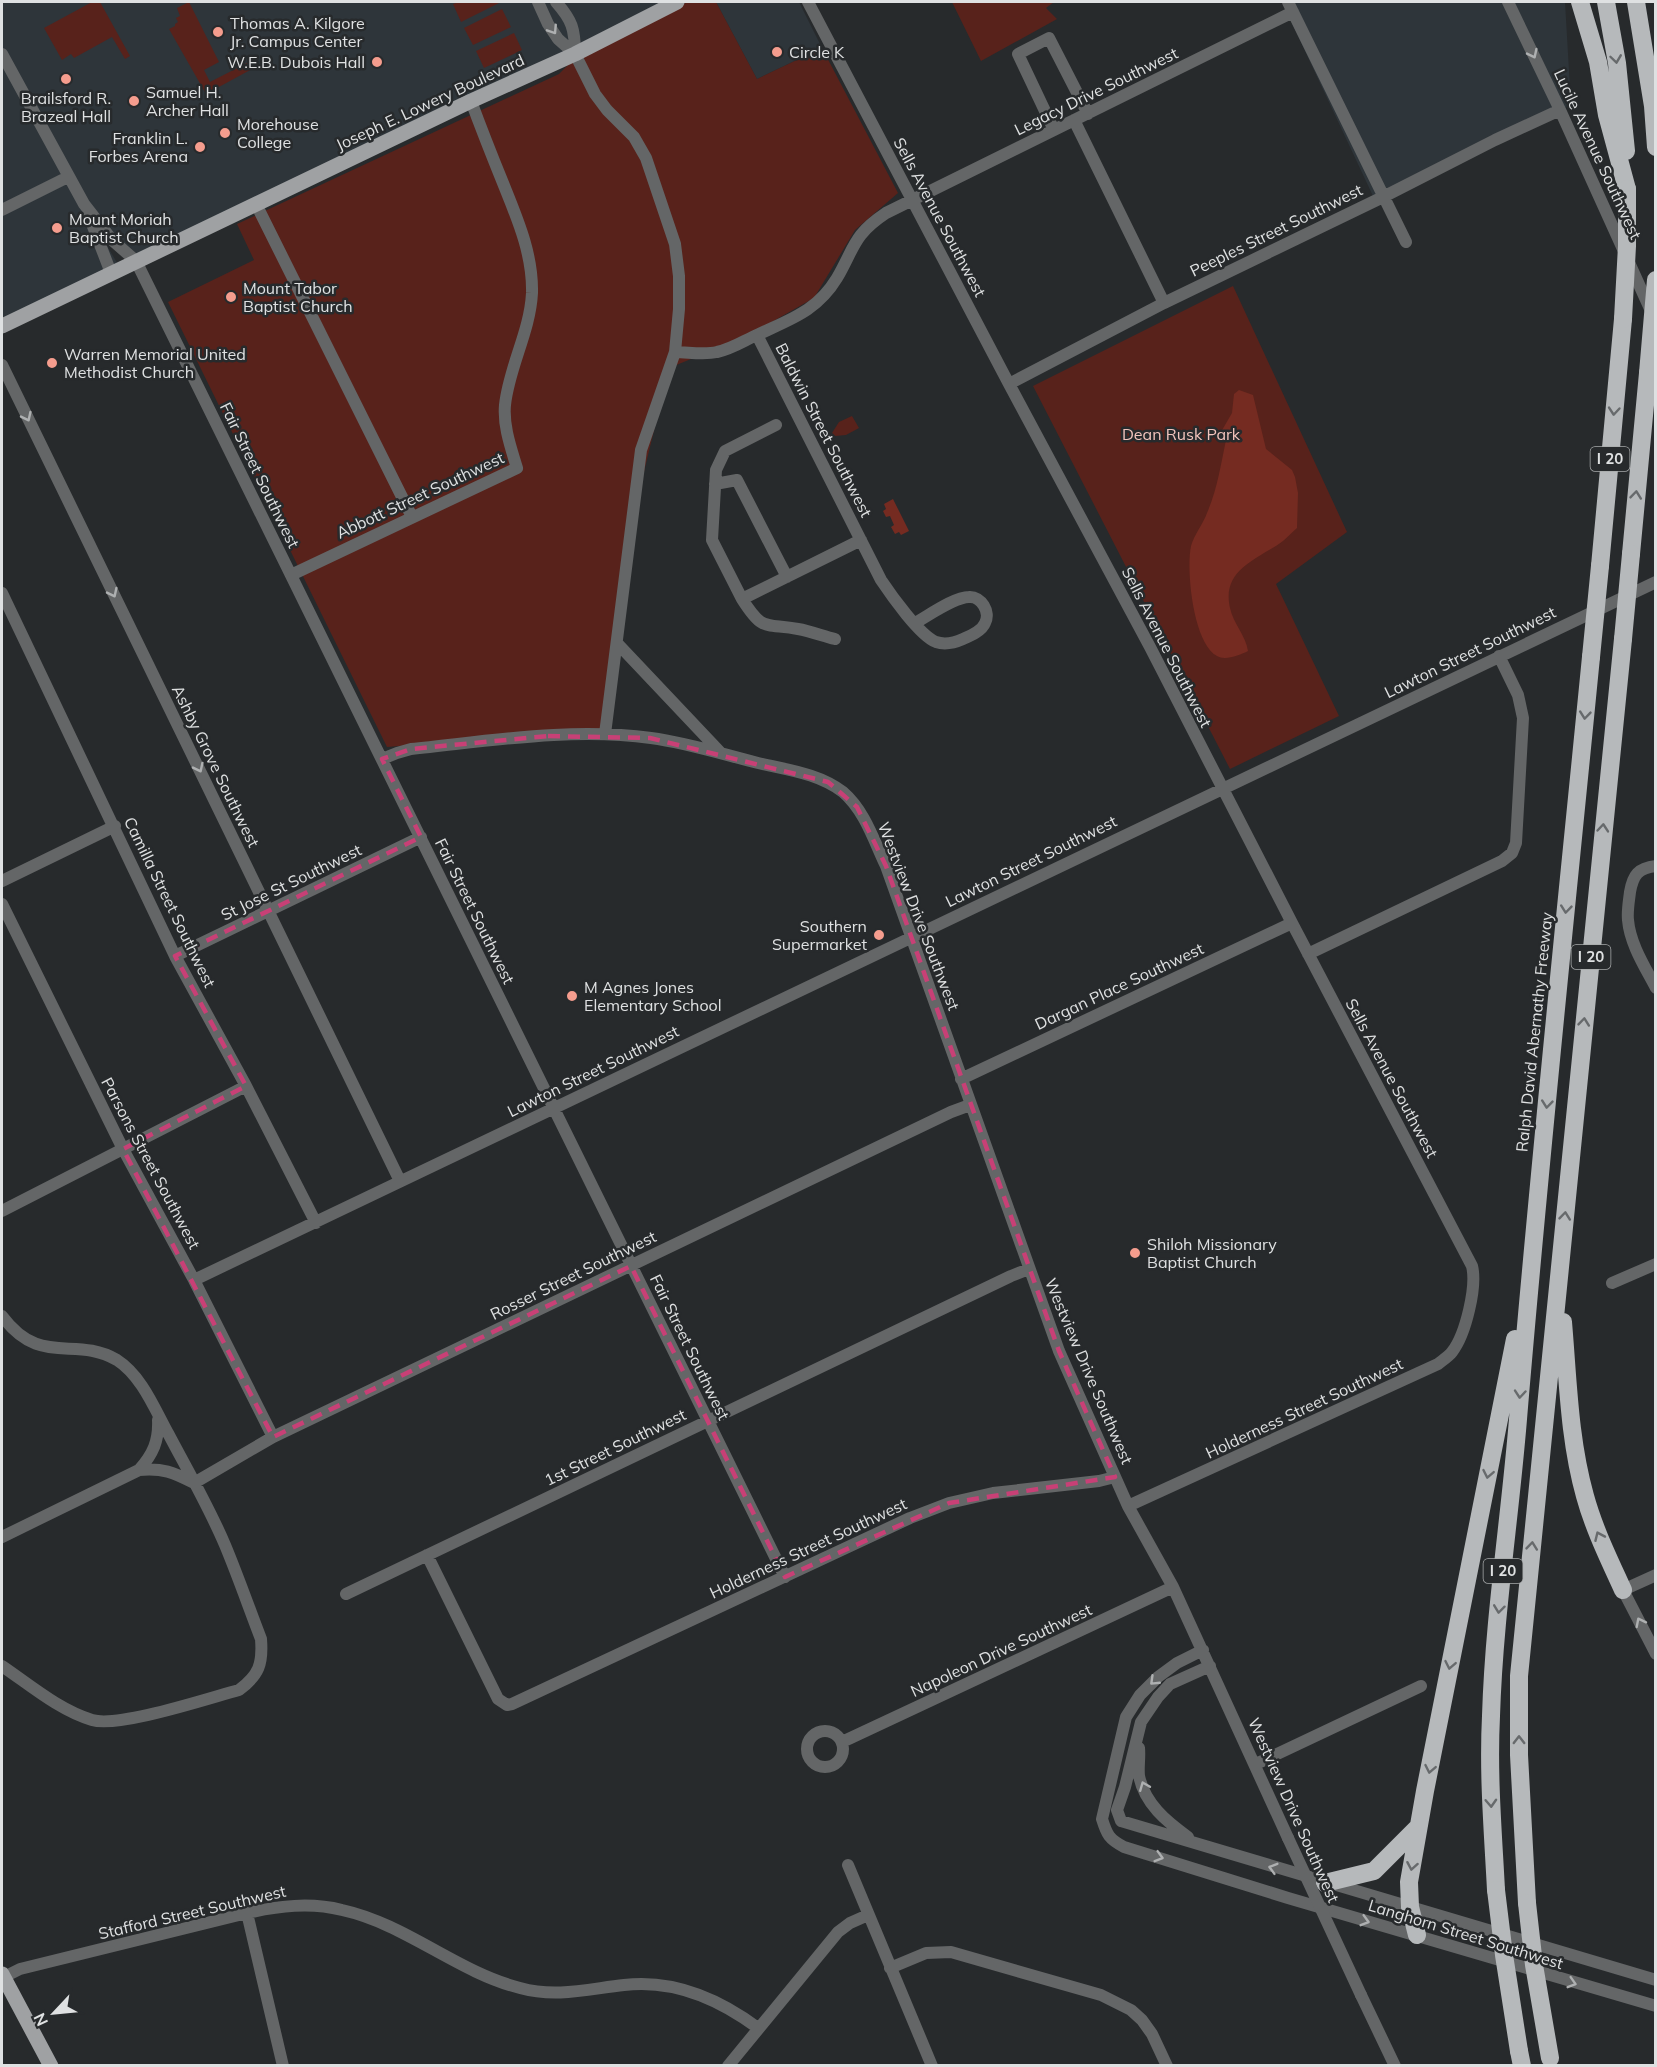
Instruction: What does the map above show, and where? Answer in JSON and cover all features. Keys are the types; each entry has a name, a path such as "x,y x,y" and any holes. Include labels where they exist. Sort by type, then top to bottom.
{"highway":[{"path":"1580,2 1598,62 1610,123 1627,189"},
{"name":"Ralph David Abernathy Freeway","path":"1521,2058 1496,1890 1489,1773 1491,1714 1497,1623 1512,1494 1532,1252 1623,319 1627,246 1626,158 1617,63 1606,2"},
{"path":"1636,2 1653,106 1656,147"},
{"name":"I 20","path":"1551,2062 1534,1965 1527,1903 1519,1755 1519,1676 1623,639 1656,280"},
{"path":"1417,1935 1410,1907 1409,1882 1532,1252"},
{"path":"1559,1275 1571,1418 1578,1462 1595,1527 1623,1590"},
{"path":"1325,1883 1374,1871 1419,1826"}],"main road":[{"name":"Joseph E. Lowery Boulevard","path":"2,326 471,101 575,54 677,2"},
{"path":"3,1976 51,2066"}],"street":[{"path":"538,2 558,39 575,54 595,94 607,110 634,137 646,158 675,244 679,276 675,352 641,450 605,734"},
{"path":"556,2 568,15 575,30 575,54"},
{"name":"Sells Avenue Southwest","path":"808,2 1139,627 1472,1266 1475,1276 1474,1288 1468,1313"},
{"name":"Lucile Avenue Southwest","path":"1508,2 1656,320"},
{"path":"1291,7 1406,242"},
{"name":"Legacy Drive Southwest","path":"912,198 1088,114 1291,7"},
{"path":"1054,130 1018,54 1049,38 1088,114"},
{"path":"2,57 84,204 112,240 136,261"},
{"name":"Abbott Street Southwest","path":"291,575 517,468 507,434 505,407 508,387 529,318 532,293 531,267 522,230 471,101"},
{"name":"Peeples Street Southwest","path":"1009,384 1164,303 1560,110"},
{"path":"1074,120 1164,303"},
{"path":"2,210 68,177"},
{"path":"675,352 714,353 734,347 798,316 819,302 836,279 857,237 871,223 912,198"},
{"path":"84,204 111,273"},
{"path":"256,204 412,517"},
{"name":"Fair Street Southwest","path":"136,261 784,1577"},
{"name":"Baldwin Street Southwest","path":"757,335 881,580 893,598 915,623 930,639 945,644 957,642 981,629 987,617 984,606 977,598 969,597 960,598 915,623"},
{"name":"Ashby Grove Southwest","path":"2,365 400,1181"},
{"path":"776,425 725,452 716,470 712,540 742,600 753,616 767,627 798,629 835,639"},
{"path":"715,484 737,480 787,577"},
{"name":"Baldwin Street Southwest","path":"742,600 861,540"},
{"name":"Lawton Street Southwest","path":"194,1280 1656,582"},
{"name":"Camilla Street Southwest","path":"2,593 7,619 115,826 175,956 246,1086 316,1223"},
{"path":"616,642 721,753"},
{"path":"1308,954 1502,861 1512,853 1516,843 1523,718 1518,695 1499,656"},
{"name":"Westview Drive Southwest","path":"382,759 411,749 548,736 605,734 650,738 693,745 810,774 844,793 857,807 868,825 886,866 1059,1351 1128,1506 1173,1587 1395,2066"},
{"path":"2,881 115,826"},
{"name":"St Jose St Southwest","path":"175,956 420,837"},
{"path":"1656,866 1646,867 1637,872 1632,880 1627,918 1631,937 1656,988"},
{"name":"Parsons Street Southwest","path":"2,904 123,1149 194,1280 273,1437"},
{"name":"Dargan Place Southwest","path":"961,1078 1292,923"},
{"path":"2,1211 246,1086"},
{"name":"Rosser Street Southwest","path":"194,1483 273,1437 970,1105"},
{"path":"1612,1284 1656,1264"},
{"name":"1st Street Southwest","path":"346,1594 1011,1275 1029,1269"},
{"name":"Holderness Street Southwest","path":"1128,1506 1438,1364 1452,1353 1461,1336 1468,1313"},
{"path":"2,1316 12,1329 25,1339 56,1349 94,1352 117,1361 138,1380 224,1544 261,1639 262,1656 259,1669 251,1681 239,1690 123,1721 94,1721 70,1711 2,1666"},
{"path":"139,1470 156,1445 159,1433 158,1416"},
{"path":"2,1537 139,1470 156,1468 170,1471 194,1483"},
{"name":"Holderness Street Southwest","path":"427,1555 498,1699 507,1705 909,1518 949,1503 993,1493 1099,1481 1115,1477"},
{"path":"1656,1575 1623,1590 1656,1654"},
{"name":"Napoleon Drive Southwest","path":"842,1742 1173,1587"},
{"path":"1203,1650 1177,1663 1158,1677 1140,1695 1126,1717 1102,1819 1107,1834 1121,1821 1116,1810 1125,1787 1141,1722 1170,1684 1210,1666"},
{"path":"1256,1764 1421,1686"},
{"path":"1138,1735 1139,1776 1150,1802 1162,1818 1196,1844"},
{"name":"Langhorn Street Southwest","path":"1121,1821 1656,1980"},
{"name":"Langhorn Street Southwest","path":"1107,1834 1113,1841 1124,1847 1288,1898 1656,2006"},
{"path":"848,1865 932,2066"},
{"name":"Stafford Street Southwest","path":"3,1976 20,1969 247,1913 295,1905 317,1906 343,1910 382,1923 478,1974 520,1988 561,1994 627,1984 670,1986 717,2001 758,2028"},
{"path":"247,1913 283,2066"},
{"path":"728,2066 838,1932 850,1923 868,1915"},
{"path":"890,1968 926,1953 951,1952 1101,1995 1131,2010 1142,2019 1167,2066"}],"highlighted area":[{"path":"548,736 650,738 828,782 857,807 886,866 1059,1351 1115,1477 949,1503 785,1577 631,1266 273,1437 123,1149 246,1086 175,956 421,837 382,759 411,749"}],"shaded area":[{"name":"Morehouse College","path":"2,2 676,2 136,261 67,179 122,271 2,327"},
{"path":"716,2 799,2 822,48 757,79"},
{"path":"1282,2 1565,2 1571,105 1373,196"},
{"path":"1239,390 1253,395 1266,449 1292,470 1295,477 1298,493 1297,528 1283,541 1236,574 1229,595 1230,608 1248,651 1224,658 1217,656 1209,649 1202,637 1193,605 1190,557 1192,542 1205,517 1216,486 1226,440 1221,432 1232,413 1234,394"},
{"path":"893,499 909,531 901,535 899,532 895,534 891,527 894,525 890,516 886,517 883,511 886,509 884,504"}],"green space":[{"path":"92,2 100,2 130,56 125,59 112,37 74,58 71,54 62,60 44,28"},
{"path":"189,2 219,62 204,70 210,82 249,62 252,69 206,94 169,29 178,22 176,18 180,16 177,8"},
{"path":"459,2 499,3 461,22 453,4"},
{"path":"688,2 716,2 757,79 822,48 898,193 855,230 814,298 749,335 674,366 656,422 642,480 611,729 387,747 168,302 254,260 237,224 559,74 590,43"},
{"path":"952,2 1054,2 1046,8 1057,19 981,61"},
{"path":"502,9 511,27 473,45 464,28"},
{"path":"514,33 522,50 484,68 476,51"},
{"name":"Dean Rusk Park","path":"1233,286 1347,532 1276,584 1339,716 1230,769 1033,386"},
{"path":"852,416 859,428 846,435 835,436 832,433 839,422"}],"place":[{"name":"Thomas A. Kilgore Jr. Campus Center","path":"218,32"},
{"name":"Circle K","path":"777,52"},
{"name":"W.E.B. Dubois Hall","path":"377,62"},
{"name":"Brailsford R. Brazeal Hall","path":"66,79"},
{"name":"Samuel H. Archer Hall","path":"134,101"},
{"name":"Morehouse College","path":"225,133"},
{"name":"Franklin L. Forbes Arena","path":"200,147"},
{"name":"Mount Moriah Baptist Church","path":"57,228"},
{"name":"Mount Tabor Baptist Church","path":"231,297"},
{"name":"Warren Memorial United Methodist Church","path":"52,363"},
{"name":"Southern Supermarket","path":"879,935"},
{"name":"M Agnes Jones Elementary School","path":"572,996"},
{"name":"Shiloh Missionary Baptist Church","path":"1135,1253"}]}
